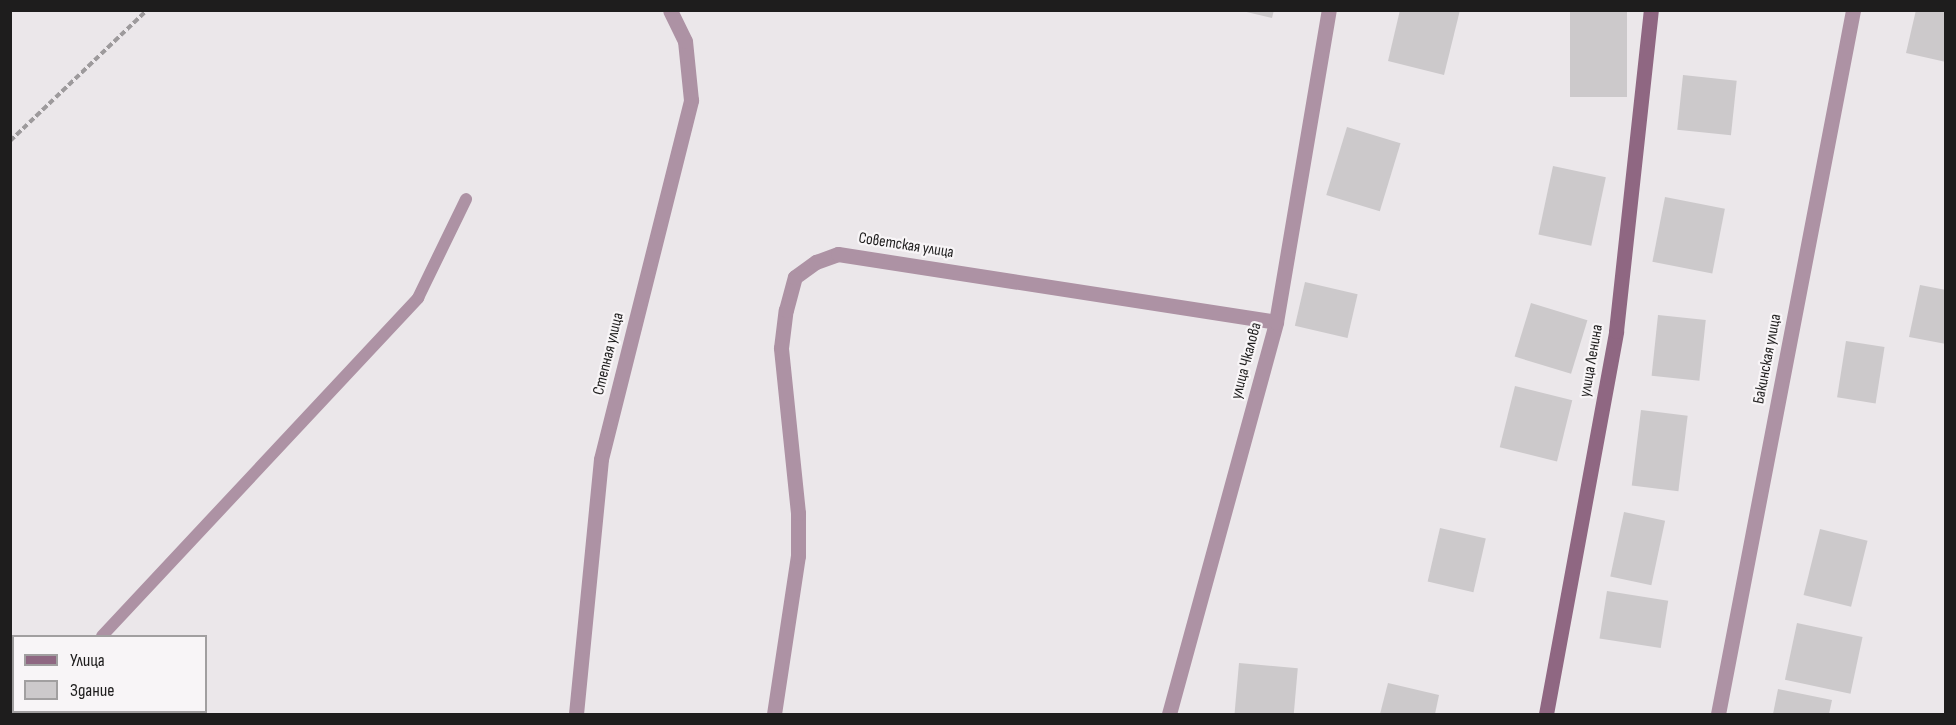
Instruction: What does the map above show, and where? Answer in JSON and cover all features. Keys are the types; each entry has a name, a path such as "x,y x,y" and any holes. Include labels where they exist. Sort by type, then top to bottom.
{"main road":[{"name":"улица Ленина","path":"1546,714 1616,331 1651,10"}],"street":[{"name":"Степная улица","path":"576,714 601,459 691,100 685,41 670,10"},
{"name":"улица Чкалова","path":"1169,714 1276,322 1329,10"},
{"name":"Бакинская улица","path":"1718,714 1853,10"},
{"name":"Советская улица","path":"774,714 798,556 798,513 781,348 795,277 816,262 838,254 1276,322"}],"lane":[{"path":"103,635 418,298 466,199"}],"path":[{"path":"10,141 147,10"}],"building":[{"path":"1238,10 1274,10 1272,18"},
{"path":"1400,10 1460,10 1444,75 1388,61"},
{"path":"1570,10 1627,10 1627,97 1570,97"},
{"path":"1916,10 1946,11 1946,62 1906,53"},
{"path":"1683,75 1737,81 1731,135 1677,130"},
{"path":"1347,127 1401,143 1380,211 1326,195"},
{"path":"1553,166 1606,177 1591,246 1538,234"},
{"path":"1665,197 1725,209 1712,273 1652,262"},
{"path":"1305,282 1358,294 1347,338 1295,326"},
{"path":"1920,285 1946,290 1946,344 1909,337"},
{"path":"1531,303 1587,320 1571,374 1515,357"},
{"path":"1658,315 1706,320 1699,381 1652,376"},
{"path":"1846,341 1885,347 1876,403 1837,397"},
{"path":"1515,386 1572,400 1557,461 1500,447"},
{"path":"1641,410 1688,416 1678,491 1632,485"},
{"path":"1624,512 1665,521 1651,585 1610,577"},
{"path":"1440,528 1486,539 1473,592 1428,582"},
{"path":"1820,529 1868,541 1851,607 1804,595"},
{"path":"1607,591 1668,601 1661,648 1599,638"},
{"path":"1797,623 1863,637 1850,694 1785,680"},
{"path":"1239,663 1298,668 1294,714 1235,714"},
{"path":"1388,683 1439,695 1435,714 1380,714"},
{"path":"1778,689 1832,700 1829,714 1773,714"}]}
